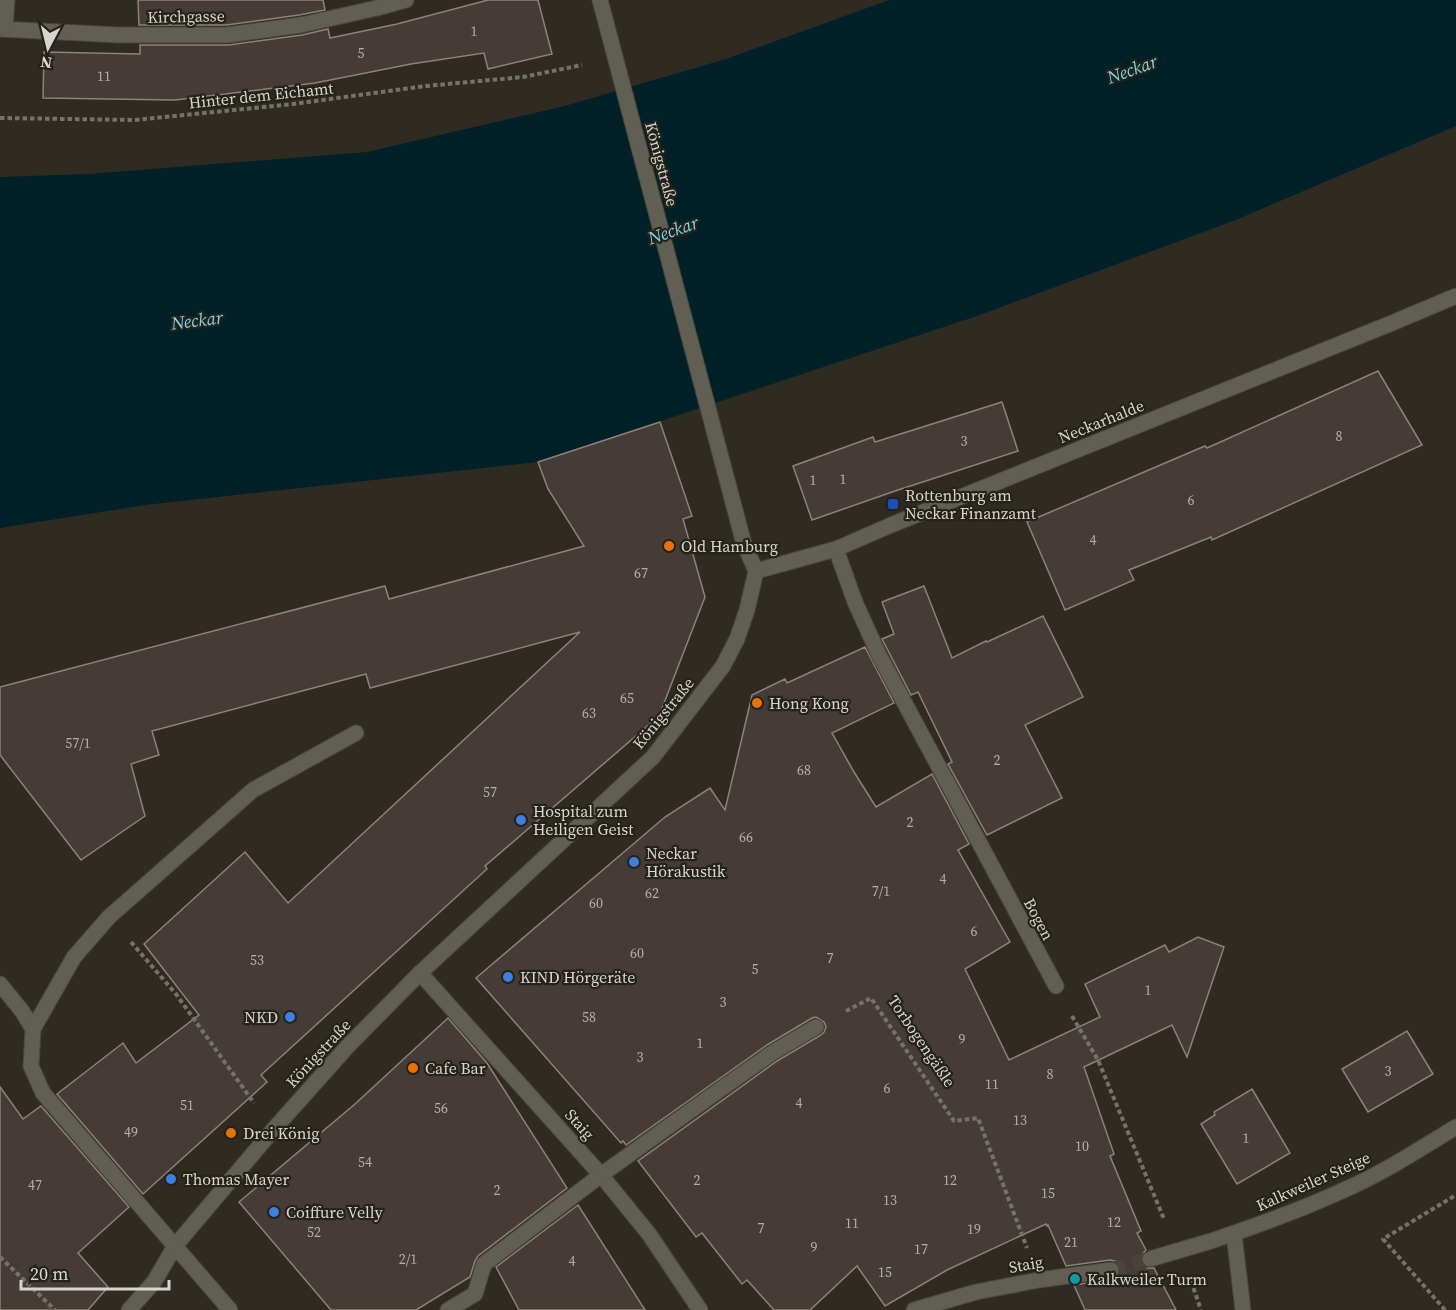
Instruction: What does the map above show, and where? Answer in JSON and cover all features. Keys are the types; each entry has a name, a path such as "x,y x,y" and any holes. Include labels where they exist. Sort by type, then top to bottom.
{"street":[{"path":"2,29 7,0"},
{"name":"Kirchgasse","path":"2,29 119,35 227,34 301,25 406,0"},
{"name":"Königstraße","path":"129,1310 154,1282 175,1246 347,1047 420,973 653,757 723,666 737,639 747,610 756,571 744,544 600,0"},
{"name":"Neckarhalde","path":"756,571 836,549 1456,296"},
{"name":"Bogen","path":"836,549 855,602 879,655 1056,986"},
{"path":"230,1310 43,1093 31,1066 33,1029 74,957 109,916 253,790 356,733"},
{"name":"Staig","path":"420,973 601,1175 649,1234 700,1310"},
{"path":"0,984 33,1029"},
{"path":"448,1310 475,1294 484,1264 601,1175 772,1053 816,1027"},
{"name":"Kalkweiler Steige","path":"1150,1259 1234,1234 1346,1190 1456,1127"},
{"path":"1234,1234 1243,1310"},
{"name":"Staig","path":"914,1310 976,1292 1111,1270"}],"path":[{"name":"Hinter dem Eichamt","path":"0,118 135,120 293,104 426,86 523,78 615,58"},
{"path":"109,916 176,994 273,1130"},
{"path":"1056,986 1098,1060 1166,1224"},
{"name":"Torbogengäßle","path":"816,1027 871,998 954,1121 978,1118 1040,1280"},
{"path":"1445,1310 1383,1239 1456,1195"},
{"path":"0,1257 54,1310"},
{"path":"1188,1274 1201,1310"}],"water":[{"name":"Neckar","path":"889,0 1456,0 1456,126 1233,221 977,316 538,462 145,505 0,528 0,177 88,174 367,152 565,106 726,59"}],"building":[{"path":"138,0 323,0 325,10 226,25 139,25"},
{"path":"488,0 538,0 552,54 488,69 484,53 411,64 315,83 175,100 43,98 44,52 140,54 140,45 228,45 302,35 328,29 330,38 397,24"},
{"path":"1378,371 1422,445 1212,540 1211,537 1129,570 1134,580 1065,610 1027,522 1205,446 1207,448"},
{"path":"1002,402 1018,451 812,520 793,466 873,437 875,442"},
{"path":"660,422 692,516 683,519 705,597 659,716 485,866 487,869 261,1075 267,1082 143,1194 57,1094 123,1043 136,1063 199,1015 144,944 245,852 288,903 580,632 370,688 366,674 152,731 159,755 131,764 145,816 81,860 0,755 0,687 385,586 389,599 584,546 548,489 538,462"},
{"path":"924,586 952,658 1043,616 1083,697 1025,725 1062,798 987,835 948,764 952,762 918,692 911,695 882,639 894,634 882,602"},
{"path":"865,647 894,703 832,733 876,807 932,774 969,844 958,850 1010,942 965,969 1009,1060 1100,1017 1085,984 1165,945 1169,952 1198,937 1224,947 1187,1057 1172,1025 1084,1067 1114,1154 1110,1156 1141,1231 1137,1233 1146,1250 1141,1256 1141,1262 1147,1268 1154,1268 1176,1310 1085,1310 1074,1285 1116,1278 1120,1273 1119,1265 1110,1260 1066,1266 1046,1224 947,1270 885,1306 857,1266 810,1310 774,1310 747,1280 742,1284 702,1233 696,1237 638,1161 777,1061 821,1035 826,1027 824,1022 816,1017 812,1018 767,1045 626,1145 623,1141 621,1143 476,978 665,817 710,788 725,810 752,695 785,679 787,683"},
{"path":"448,1018 487,1063 567,1188 478,1256 470,1277 416,1310 331,1310 239,1202 355,1104"},
{"path":"1407,1031 1433,1074 1368,1112 1342,1069"},
{"path":"0,1087 23,1119 41,1106 129,1207 78,1253 108,1287 88,1310 0,1310"},
{"path":"1252,1089 1290,1153 1237,1184 1201,1124 1215,1115 1214,1112"},
{"path":"578,1205 645,1310 519,1310 496,1267"}],"tunnel":[{"path":"1111,1270 1150,1259"}],"place":[{"name":"Rottenburg am Neckar Finanzamt","path":"893,504"},
{"name":"Old Hamburg","path":"669,546"},
{"name":"Hong Kong","path":"757,703"},
{"name":"Hospital zum Heiligen Geist","path":"521,820"},
{"name":"Neckar Hörakustik","path":"634,862"},
{"name":"KIND Hörgeräte","path":"508,977"},
{"name":"NKD","path":"290,1017"},
{"name":"Cafe Bar","path":"413,1068"},
{"name":"Drei König","path":"231,1133"},
{"name":"Thomas Mayer","path":"171,1179"},
{"name":"Coiffure Velly","path":"274,1212"},
{"name":"Kalkweiler Turm","path":"1075,1279"}]}
